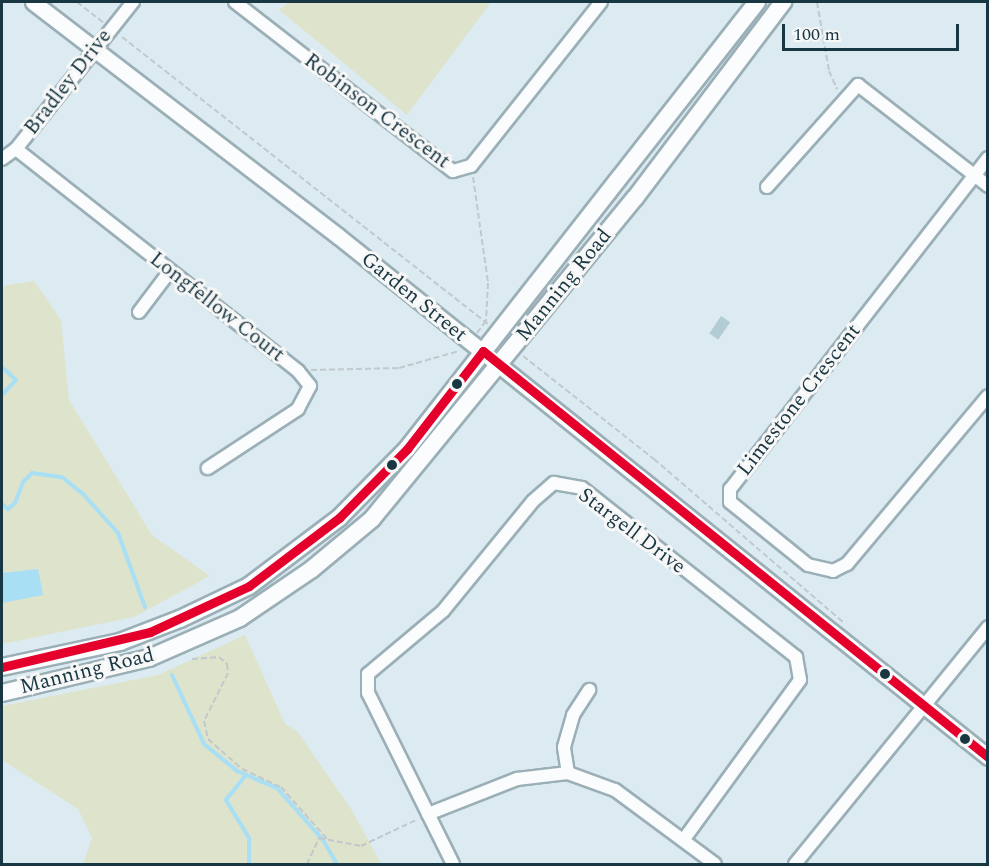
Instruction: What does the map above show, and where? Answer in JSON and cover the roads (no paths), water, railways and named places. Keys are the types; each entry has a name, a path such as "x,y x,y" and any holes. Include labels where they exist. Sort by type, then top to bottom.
{"main road":[{"name":"Manning Road","path":"2,667 150,632 249,585 354,503 408,449 495,334 757,2"},
{"name":"Manning Road","path":"2,693 148,658 240,618 312,569 372,519 635,198 783,2"}],"street":[{"name":"Garden Street","path":"33,2 483,351 987,757"},
{"name":"Bradley Drive","path":"2,159 16,149 93,49 133,2"},
{"name":"Robinson Crescent","path":"235,2 453,171 471,165 601,2"},
{"path":"767,187 858,85 987,186"},
{"name":"Longfellow Court","path":"16,149 298,371 310,386 298,409 208,468"},
{"path":"974,175 987,158"},
{"name":"Limestone Crescent","path":"974,175 730,489 730,502 808,565 833,571 847,564 987,396"},
{"path":"139,312 170,272"},
{"name":"Stargell Drive","path":"453,864 368,693 368,674 443,611 533,501 554,483 582,488 796,657 800,680 684,838"},
{"path":"795,864 987,627"},
{"path":"568,773 564,747 573,715 589,690"},
{"path":"428,814 517,779 568,773 615,790 684,838 716,864"}],"water":[{"path":"38,569 43,595 2,603 2,573"}],"waterway":[{"path":"2,367 16,380 2,395"},
{"path":"2,504 8,509 15,503 23,482 32,473 62,477 84,495 118,533 145,607"},
{"path":"172,675 204,744 237,771 277,788 323,840 337,864"},
{"path":"246,775 226,800 249,838 249,864"}]}
